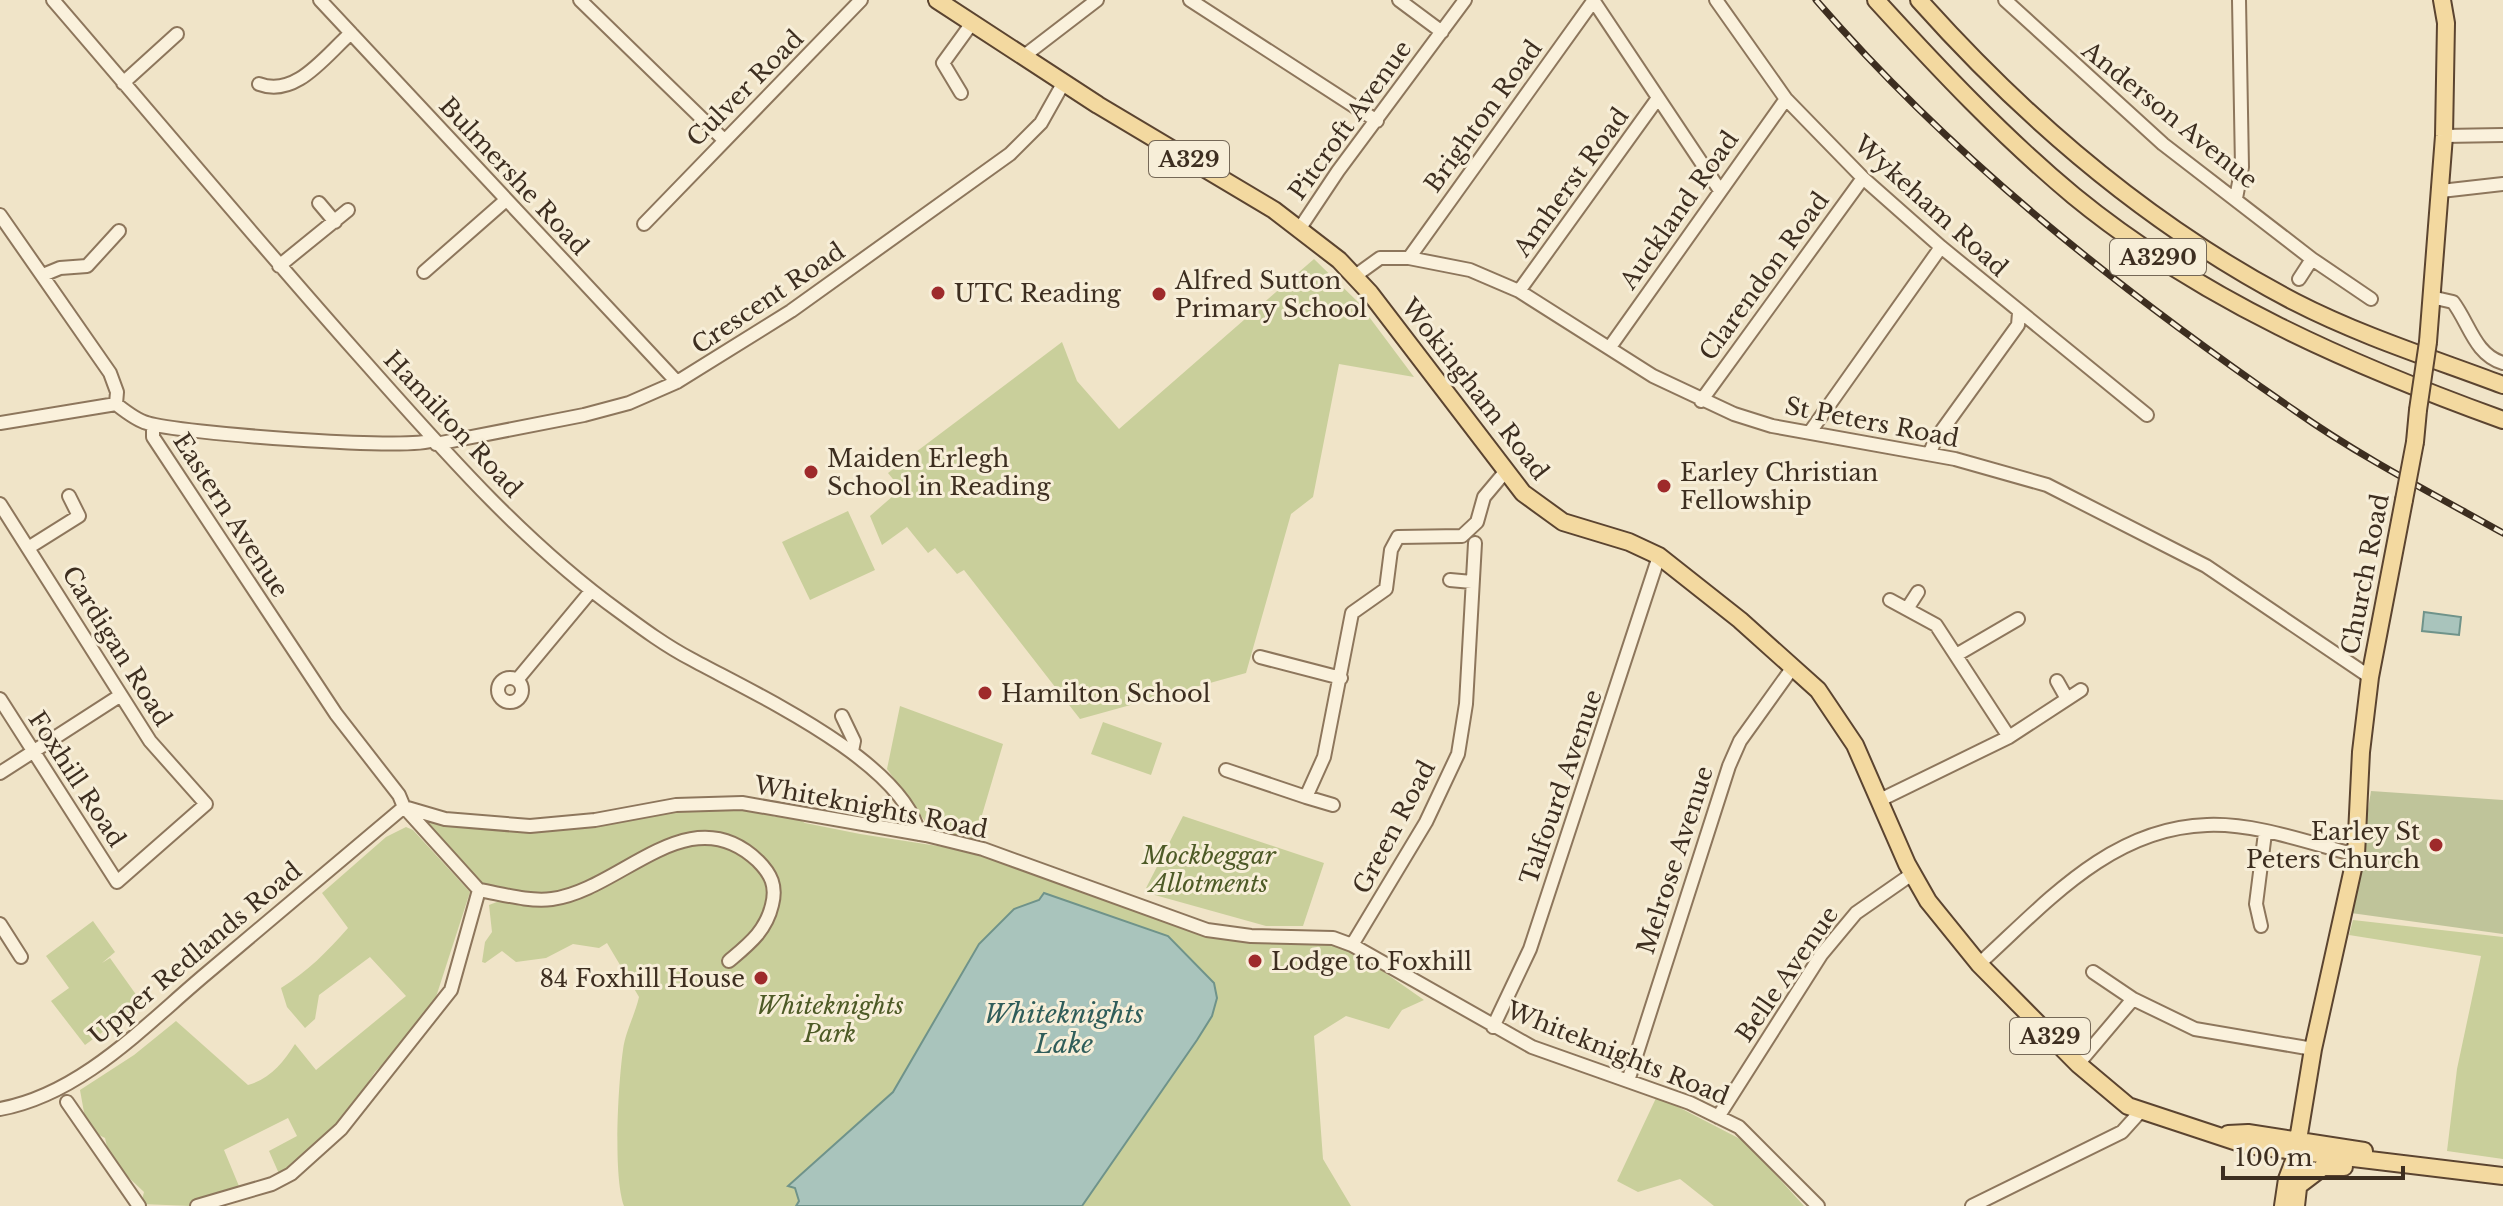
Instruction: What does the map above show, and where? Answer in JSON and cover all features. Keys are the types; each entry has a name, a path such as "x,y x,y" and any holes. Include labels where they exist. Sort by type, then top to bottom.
{"main road":[{"name":"Wokingham Road","path":"937,0 1300,228 1355,276 1505,472 1551,515 1659,556 1793,667 1833,707 1855,745 1912,874 1944,923 1979,964 2108,1093 2140,1112 2177,1125 2223,1135 2246,1145 2297,1147 2503,1176"},
{"name":"A3290","path":"1876,0 1949,82 2015,146 2076,198 2144,247 2218,294 2310,343 2503,420"},
{"name":"A3290","path":"1919,0 1974,61 2041,127 2139,204 2202,248 2296,302 2503,385"},
{"name":"Church Road","path":"2297,1147 2313,1049 2356,855 2361,752 2370,677 2415,442 2428,342 2444,136 2446,23 2442,0"},
{"path":"2296,1206 2297,1147"},
{"path":"2283,1206 2297,1147"},
{"path":"2298,1186 2323,1167 2379,1169 2391,1161"}],"street":[{"name":"Hamilton Road","path":"53,0 279,266 467,478 591,591 688,658 814,726 852,751 899,800 915,821 919,834"},
{"name":"Bulmershe Road","path":"320,0 677,382"},
{"path":"580,0 724,140"},
{"name":"Culver Road","path":"644,224 861,0"},
{"path":"1024,56 1097,0"},
{"path":"1190,0 1377,121"},
{"path":"1399,0 1442,32"},
{"name":"Pitcroft Avenue","path":"1300,228 1338,171 1465,0"},
{"path":"1594,0 1719,189"},
{"name":"Brighton Road","path":"1409,258 1594,0"},
{"name":"Wykeham Road","path":"1716,0 1786,99 1863,178 2019,313 2147,415"},
{"name":"Anderson Avenue","path":"2005,0 2163,144 2312,259 2371,299"},
{"path":"2236,198 2242,167 2239,0"},
{"path":"961,93 943,63 972,23"},
{"path":"259,84 274,89 292,85 351,33"},
{"path":"123,83 166,50 177,34"},
{"name":"Crescent Road","path":"153,425 312,440 413,444 569,419 629,403 677,382 791,311 1010,154 1041,123 1064,82"},
{"name":"Amherst Road","path":"1519,291 1658,98"},
{"name":"Auckland Road","path":"1610,347 1719,189 1786,99"},
{"path":"2444,136 2503,135"},
{"name":"Clarendon Road","path":"1701,401 1863,178"},
{"path":"2441,191 2503,184"},
{"path":"424,272 506,200"},
{"path":"319,203 335,222"},
{"path":"279,266 348,210"},
{"path":"0,215 110,373 117,392 116,404 0,423"},
{"path":"43,275 60,268 87,266 119,231"},
{"path":"1810,432 1941,247"},
{"name":"St Peters Road","path":"1355,276 1380,258 1409,258 1470,270 1519,291 1653,376 1701,401 1772,426 1930,453 2047,485 2206,566 2370,677"},
{"path":"2299,279 2312,259"},
{"path":"2431,297 2453,302 2476,344 2492,360 2503,363"},
{"path":"1930,453 1935,440 2018,325 2019,313"},
{"name":"Eastern Avenue","path":"116,404 153,425 153,437 336,714 399,795 404,807 479,890"},
{"path":"1306,797 1324,757 1341,678 1348,621 1352,613 1386,589 1391,550 1398,537 1462,536 1477,522 1484,497 1505,472"},
{"path":"28,548 79,516 69,496"},
{"name":"Cardigan Road","path":"0,504 150,741 206,804 117,882"},
{"name":"Green Road","path":"1352,945 1426,822 1458,754 1466,704 1475,543"},
{"name":"Talfourd Avenue","path":"1493,1027 1530,949 1654,582 1659,556"},
{"path":"1450,580 1472,582"},
{"path":"517,680 591,591"},
{"path":"1907,609 1918,592"},
{"path":"1890,600 1936,625 1958,654 2009,737"},
{"path":"1958,654 2018,619"},
{"path":"1260,657 1341,678"},
{"name":"Melrose Avenue","path":"1628,1081 1729,766 1740,741 1793,667"},
{"path":"2057,681 2066,697"},
{"path":"1880,800 2009,737 2081,690"},
{"path":"0,773 121,695"},
{"name":"Foxhill Road","path":"0,699 117,882"},
{"path":"842,716 854,741 852,751"},
{"path":"1226,770 1333,805"},
{"name":"Whiteknights Road","path":"404,807 445,819 530,826 595,820 676,805 742,803 919,834 983,849 1207,930 1251,936 1333,938 1352,945 1493,1027 1571,1063 1628,1081 1739,1127 1768,1152 1818,1206"},
{"name":"Upper Redlands Road","path":"0,1109 37,1098 82,1075 155,1019 404,807"},
{"path":"1979,964 2066,883 2112,853 2177,828 2209,824 2265,833 2356,855"},
{"path":"2261,926 2256,904 2265,833"},
{"path":"197,1206 272,1184 291,1174 341,1129 451,990 479,890 550,900 584,891 650,852 689,840 720,839 751,855 769,872 774,883 767,924 729,961"},
{"name":"Belle Avenue","path":"1718,1117 1821,955 1856,913 1912,874"},
{"path":"0,924 21,957"},
{"path":"2093,972 2133,999 2195,1029 2313,1049"},
{"path":"2078,1064 2133,999"},
{"path":"67,1102 139,1206"},
{"path":"1972,1206 2122,1132 2140,1112"}],"green space":[{"path":"1314,259 1358,302 1414,377 1339,364 1313,497 1291,514 1246,673 1080,719 964,570 957,574 935,548 928,553 907,527 882,545 870,516 901,489 888,473 1062,342 1077,381 1119,429"},
{"path":"848,511 875,570 810,600 782,542"},
{"path":"900,706 1003,744 974,842 927,824 887,769"},
{"path":"1103,722 1162,743 1151,775 1091,754"},
{"path":"2371,791 2503,800 2503,934 2351,913"},
{"name":"Whiteknights Park","path":"742,801 775,817 795,817 805,823 860,834 983,853 1222,939 1277,943 1332,941 1351,949 1424,1000 1402,1010 1389,1029 1346,1016 1314,1036 1323,1159 1351,1206 624,1206 618,1174 620,1085 624,1043 639,997 607,943 599,948 573,944 546,958 516,962 502,951 482,962 485,942 492,932 489,905 502,900 479,890 411,815 452,824 493,828 534,827 618,819"},
{"name":"Mockbeggar Allotments","path":"1183,816 1324,863 1303,926 1266,926 1144,892"},
{"path":"406,827 413,830 470,892 436,997 408,1039 375,1072 333,1135 280,1176 269,1151 297,1136 288,1118 224,1150 241,1191 192,1206 141,1204 144,1192 110,1160 105,1138 87,1129 80,1090 134,1055 176,1021 248,1085 263,1079 275,1069 295,1044 316,1070 406,996 370,957 319,995 315,1019 305,1028 287,1007 281,988 317,961 348,928 322,893 386,837"},
{"path":"2353,920 2503,937 2503,1159 2447,1151 2457,1069 2481,956 2349,935"},
{"path":"93,921 115,952 102,963 110,958 142,1003 85,1045 51,1001 69,988 46,956"},
{"path":"1657,1096 1746,1142 1804,1206 1714,1206 1680,1179 1638,1192 1617,1181"}],"water":[{"path":"2424,612 2461,617 2459,635 2422,631"},
{"name":"Whiteknights Lake","path":"1044,893 1168,936 1214,983 1217,998 1212,1016 1197,1040 1082,1206 796,1206 799,1201 795,1188 788,1186 893,1092 979,944 1014,909 1039,900"}],"railway":[{"path":"1816,0 1924,115 2103,270 2319,427 2503,533"}],"place":[{"name":"UTC Reading","path":"938,293"},
{"name":"Alfred Sutton Primary School","path":"1159,294"},
{"name":"Maiden Erlegh School in Reading","path":"811,472"},
{"name":"Earley Christian Fellowship","path":"1664,486"},
{"name":"Hamilton School","path":"985,693"},
{"name":"Earley St Peters Church","path":"2436,845"},
{"name":"Lodge to Foxhill","path":"1255,961"},
{"name":"84 Foxhill House","path":"761,978"}]}
